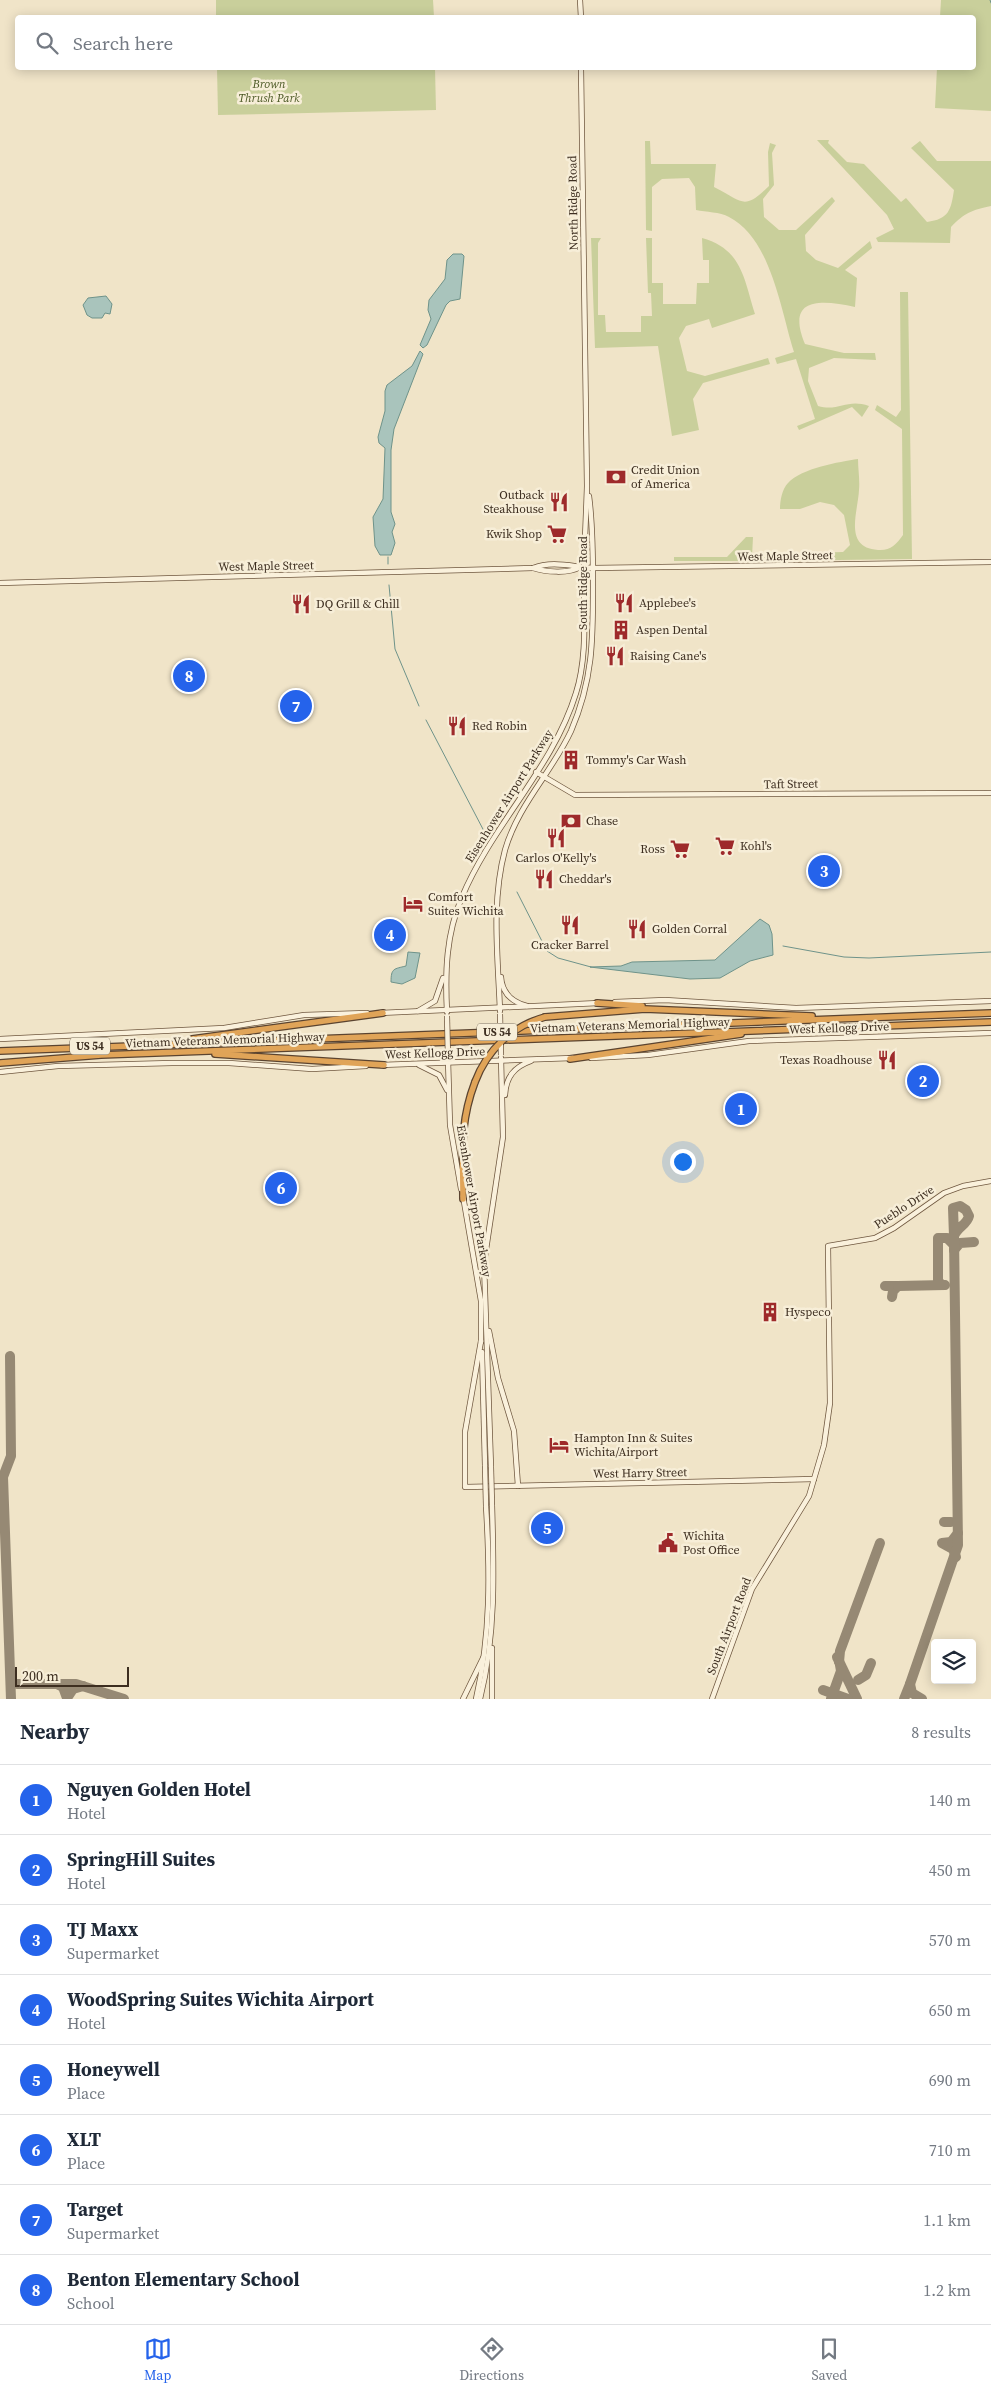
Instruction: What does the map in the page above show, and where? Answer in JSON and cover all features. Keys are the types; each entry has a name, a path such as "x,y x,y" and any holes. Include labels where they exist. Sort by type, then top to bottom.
{"highway":[{"path":"598,1003 848,1018"},
{"path":"463,1199 461,1147 463,1122 476,1082 491,1054 504,1039 524,1026 545,1017 637,1009 674,1009"},
{"name":"Vietnam Veterans Memorial Highway","path":"0,1049 991,1012"},
{"path":"145,1045 383,1013"},
{"name":"Vietnam Veterans Memorial Highway","path":"0,1064 188,1052 991,1022"},
{"path":"570,1059 760,1031"},
{"path":"188,1052 384,1065"}],"main road":[{"path":"580,0 580,15"},
{"name":"North Ridge Road","path":"581,70 585,368"},
{"name":"South Ridge Road","path":"580,678 583,652 582,567 587,487 585,368"},
{"name":"South Ridge Road","path":"587,487 593,529 593,639 592,660 587,679"},
{"name":"West Maple Street","path":"0,583 533,568 541,571 558,571 575,570 582,567 991,562"},
{"name":"Eisenhower Airport Parkway","path":"478,1699 485,1652 490,1592 481,1301 452,1139 449,1102 446,966 450,936 461,898 483,856 561,732 580,678"},
{"name":"Eisenhower Airport Parkway","path":"478,1699 491,1635 494,1572 484,1263 503,1136 497,897 502,865 513,828 571,730 587,679"},
{"name":"Taft Street","path":"536,772 571,794 591,795 991,793"},
{"path":"498,956 502,981 508,995 519,1003 533,1007"},
{"path":"414,1012 427,1007 438,996 446,966"},
{"name":"West Kellogg Drive","path":"0,1040 199,1030 320,1014 500,1011 533,1007 665,1000 796,1008 991,1001"},
{"name":"West Kellogg Drive","path":"0,1072 58,1066 172,1063 229,1063 312,1069 416,1063 448,1059 628,1057 749,1041 991,1032"},
{"path":"503,1114 509,1076 519,1065 535,1059"},
{"path":"416,1063 429,1068 439,1075 447,1092 449,1102"},
{"name":"Pueblo Drive","path":"828,1246 856,1243 875,1238 894,1228 944,1193 963,1186 991,1181"},
{"name":"South Airport Road","path":"712,1699 752,1588 804,1505 824,1445 830,1403 828,1246"},
{"path":"487,1319 498,1378 514,1431 518,1486"},
{"name":"West Harry Street","path":"481,1341 465,1432 465,1487 814,1479"},
{"path":"491,1635 492,1699"},
{"path":"463,1699 485,1652"}],"green space":[{"path":"216,0 433,0 434,15 216,15"},
{"path":"941,0 991,0 991,111 935,108 937,70 976,70 976,15 940,15"},
{"name":"Brown Thrush Park","path":"217,70 435,70 436,110 218,115"},
{"path":"817,140 829,140 828,143 847,162 864,164 901,202 906,198 927,222 940,219 948,212 954,190 911,148 920,141 937,161 991,161 991,206 979,209 960,218 951,227 950,243 878,242 876,238 894,229 887,215"},
{"path":"645,141 650,141 651,164 716,164 714,187 743,202 754,199 769,186 768,152 770,143 776,145 772,153 774,185 763,199 764,217 779,230 796,230 832,197 835,201 805,235 806,251 816,260 838,268 870,241 872,248 845,270 857,278 855,307 819,303 803,309 800,317 800,328 805,344 844,353 875,353 876,360 834,358 809,368 808,381 818,406 832,407 855,403 869,406 862,417 852,407 799,430 797,426 815,419 796,359 777,364 775,358 794,352 779,297 765,258 755,241 743,227 729,217 696,210 695,187 689,178 662,179 652,187 652,231 646,230"},
{"path":"591,238 601,238 598,243 598,315 605,315 606,332 641,332 641,316 652,316 651,293 648,293 646,238 652,238 652,283 663,283 663,304 696,304 697,283 709,283 709,260 703,260 702,238 726,250 739,267 744,277 755,314 712,328 709,319 686,326 679,338 687,371 705,376 768,358 770,364 703,383 693,399 699,430 672,436 658,346 595,348"},
{"path":"900,292 908,292 912,559 764,561 759,554 843,552 850,545 844,515 834,505 820,502 800,509 780,509 784,488 794,478 821,466 841,462 858,459 859,486 855,528 856,536 860,543 867,548 886,549 895,544 903,535 902,429 875,410 877,405 896,417 901,410"},
{"path":"746,537 753,537 752,557 748,561 674,561 674,557 727,557"}],"water":[{"path":"453,254 462,254 464,256 460,299 450,301 446,305 427,345 423,348 420,345 431,319 428,310 429,300 445,279 447,260"},
{"path":"106,296 112,304 110,314 105,313 102,318 92,318 87,315 83,305 88,298"},
{"path":"420,351 423,354 394,429 391,450 391,512 395,524 392,532 395,543 391,555 380,555 375,546 373,517 383,499 385,448 379,443 378,437 385,411 385,391 387,385 412,366"},
{"path":"760,919 769,925 772,934 773,955 750,961 720,978 690,979 590,967 621,966 632,962 715,960"},
{"path":"408,952 420,953 415,978 402,984 391,982 394,970 406,966"}],"waterway":[{"path":"388,557 388,564"},
{"path":"389,585 395,649 419,706"},
{"path":"426,720 485,833"},
{"path":"517,892 547,951 558,958 591,967"},
{"path":"783,946 844,957 869,958 991,952"}],"taxiway":[{"path":"910,1684 958,1545 954,1236 969,1216 966,1210 960,1206 953,1208 954,1236"},
{"path":"943,1285 938,1282 938,1238 947,1238 954,1245"},
{"path":"954,1250 960,1243 974,1242"},
{"path":"898,1286 945,1285"},
{"path":"885,1286 898,1286 893,1291 892,1297"},
{"path":"10,1356 11,1456 3,1477 11,1699"},
{"path":"944,1522 951,1522"},
{"path":"956,1557 953,1549 942,1543 951,1542 958,1533"},
{"path":"839,1662 840,1651 880,1543"},
{"path":"837,1657 857,1699"},
{"path":"858,1680 866,1675 871,1663"},
{"path":"831,1699 841,1671 840,1665"},
{"path":"55,1683 63,1687 67,1698 73,1689 83,1686"},
{"path":"17,1684 76,1684 124,1699"},
{"path":"904,1699 910,1684 912,1693 922,1699"},
{"path":"823,1690 848,1699"}],"place":[{"name":"Credit Union of America","path":"616,477"},
{"name":"Outback Steakhouse","path":"559,502"},
{"name":"Kwik Shop","path":"557,534"},
{"name":"Applebee's","path":"624,603"},
{"name":"DQ Grill & Chill","path":"301,604"},
{"name":"Aspen Dental","path":"621,630"},
{"name":"Raising Cane's","path":"615,656"},
{"name":"Benton Elementary School","path":"189,676"},
{"name":"Target","path":"296,706"},
{"name":"Red Robin","path":"457,726"},
{"name":"Tommy's Car Wash","path":"571,760"},
{"name":"Chase","path":"571,821"},
{"name":"Carlos O'Kelly's","path":"556,838"},
{"name":"Kohl's","path":"725,846"},
{"name":"Ross","path":"680,849"},
{"name":"TJ Maxx","path":"824,871"},
{"name":"Cheddar's","path":"544,879"},
{"name":"Comfort Suites Wichita","path":"413,904"},
{"name":"Cracker Barrel","path":"570,925"},
{"name":"Golden Corral","path":"637,929"},
{"name":"WoodSpring Suites Wichita Airport","path":"390,935"},
{"name":"Texas Roadhouse","path":"887,1060"},
{"name":"SpringHill Suites","path":"923,1081"},
{"name":"Nguyen Golden Hotel","path":"741,1109"},
{"name":"XLT","path":"281,1188"},
{"name":"Hyspeco","path":"770,1312"},
{"name":"Hampton Inn & Suites Wichita/Airport","path":"559,1445"},
{"name":"Honeywell","path":"547,1528"},
{"name":"Wichita Post Office","path":"668,1543"}]}
